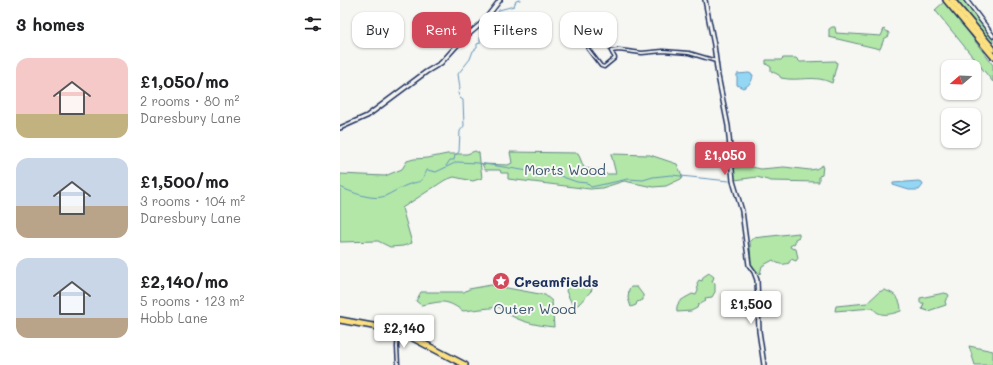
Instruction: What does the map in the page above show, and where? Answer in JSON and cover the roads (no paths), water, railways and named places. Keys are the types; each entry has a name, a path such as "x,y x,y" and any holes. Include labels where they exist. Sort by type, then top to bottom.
{"highway":[{"path":"946,0 993,56"},
{"path":"952,0 993,49"},
{"path":"340,320 398,332 417,339 465,365"}],"main road":[{"path":"340,128 368,116 426,72 442,63 461,41 483,22 500,0"},
{"path":"705,0 728,126 733,181 742,211 749,265 757,280 759,331 764,365"},
{"path":"966,0 993,36"}],"street":[{"path":"588,49 601,66 604,67 615,58 611,51 619,50 642,53 662,51 689,53 716,60"},
{"path":"398,332 398,365"}],"water":[{"path":"749,73 753,75 749,84 743,88 737,85 737,74"},
{"path":"922,182 923,185 919,190 909,190 893,185 893,183"}],"waterway":[{"path":"498,12 499,10 514,6 516,1 520,0"},
{"path":"446,166 450,160 454,160 455,155 459,152 460,131 464,126 463,100 460,98 458,93 460,88 458,74 470,59 473,51 477,48 477,44 479,43"},
{"path":"340,187 368,197 385,196 407,185 420,181 427,170 436,172 457,162 478,163 560,176 577,182 587,183 591,187 628,179 643,180 671,175 729,181"}],"place":[{"name":"Creamfields","path":"501,281"}],"park label":[{"name":"Morts Wood","path":"565,169"},
{"name":"Outer Wood","path":"535,308"}]}
